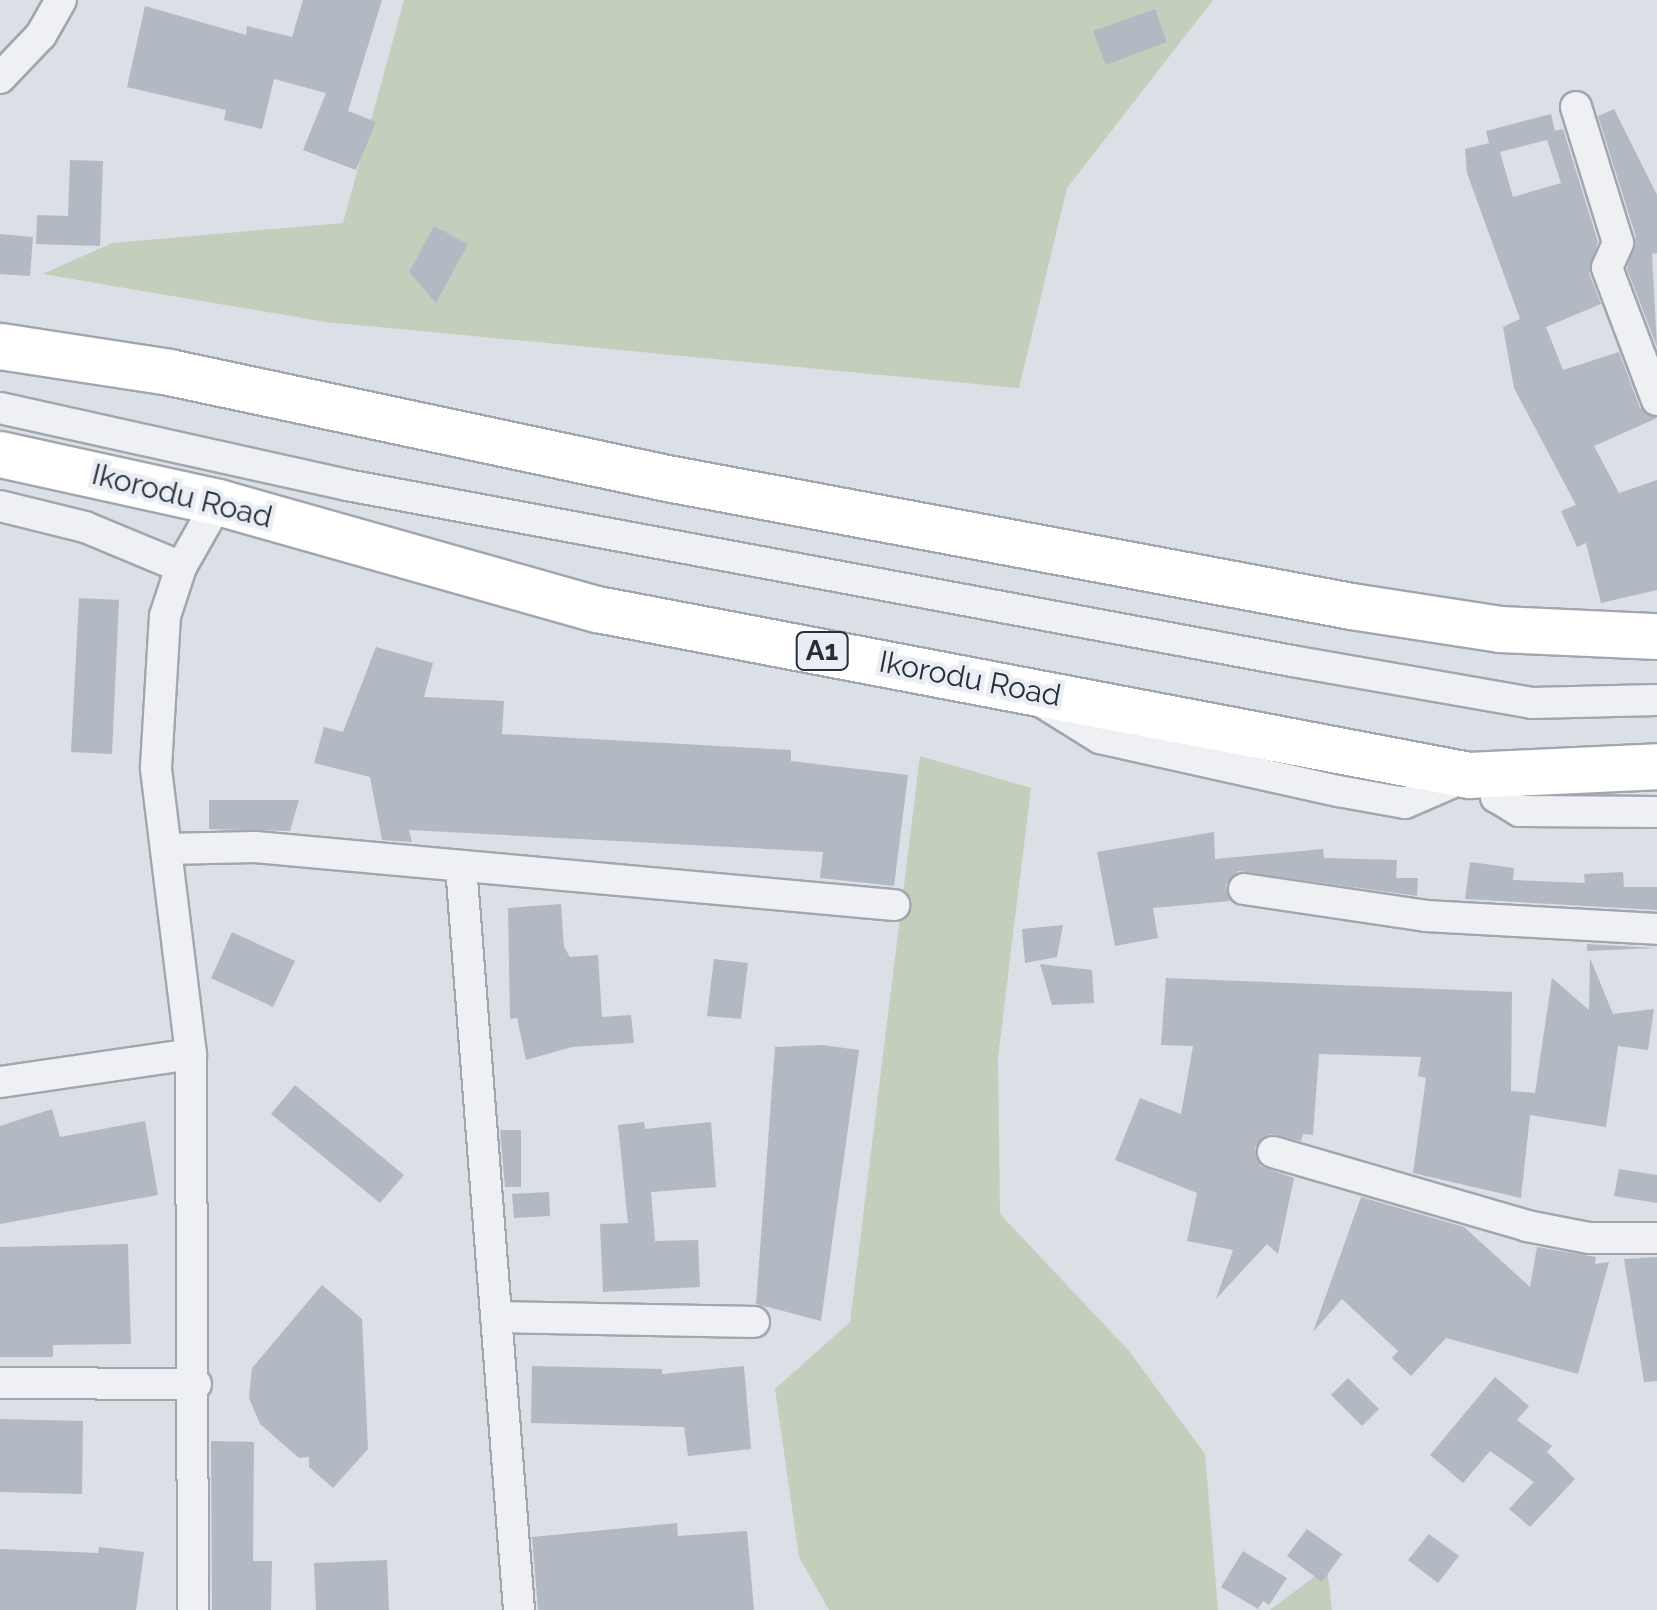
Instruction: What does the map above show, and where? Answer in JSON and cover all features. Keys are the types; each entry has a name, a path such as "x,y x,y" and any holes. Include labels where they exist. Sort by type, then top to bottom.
{"highway":[{"path":"0,346 169,372 668,478 1294,596 1500,629 1657,636"},
{"name":"Ikorodu Road","path":"0,454 218,502 596,609 1480,774 1657,766"}],"street":[{"path":"0,78 41,35 61,0"},
{"path":"1576,108 1618,243 1608,268 1657,400"},
{"path":"0,408 347,485 1274,658 1532,702 1657,700"},
{"path":"192,1610 196,1384 191,1054 156,768 165,616 181,567 218,502"},
{"path":"0,506 84,528 181,567"},
{"path":"1480,774 1496,797 1519,811 1657,812"},
{"path":"166,849 255,847 894,905"},
{"path":"461,866 519,1610"},
{"path":"1244,889 1426,916 1657,928"},
{"path":"0,1082 191,1054"},
{"path":"1273,1152 1527,1226 1589,1238 1657,1238"},
{"path":"496,1317 754,1322"},
{"path":"0,1383 196,1384"}],"green space":[{"path":"404,0 1213,0 1067,188 1019,388 326,322 43,274 112,243 343,223"},
{"path":"920,756 1031,788 998,1057 1000,1214 1129,1351 1205,1454 1218,1610 829,1610 799,1557 775,1389 850,1322"},
{"path":"1327,1567 1332,1610 1270,1610"}],"building":[{"path":"303,0 382,0 348,111 376,122 356,170 303,150 326,93 274,79 262,129 224,120 226,110 127,87 145,6 246,35 247,26 292,37"},
{"path":"1155,9 1167,42 1106,65 1093,31"},
{"path":"1614,109 1657,195 1657,253 1652,254 1657,347 1627,269 1636,237 1598,116"},
{"path":"1551,114 1555,131 1563,129 1598,242 1589,273 1601,304 1546,327 1563,370 1619,352 1640,408 1657,418 1594,446 1619,493 1657,480 1657,590 1601,603 1586,543 1577,547 1561,511 1576,505 1514,388 1503,327 1520,319 1467,173 1465,149 1489,143 1486,131","holes":["1547,140 1561,183 1513,197 1500,152"]},
{"path":"70,160 103,161 100,246 36,244 37,215 68,216"},
{"path":"434,226 468,244 436,303 409,272"},
{"path":"0,234 33,237 30,276 0,274"},
{"path":"79,598 119,600 112,754 71,752"},
{"path":"376,647 433,663 424,697 504,701 502,734 791,750 791,761 908,775 894,886 820,878 823,852 409,830 412,842 382,840 370,777 314,763 324,727 343,732"},
{"path":"209,800 299,800 290,831 209,829"},
{"path":"1214,832 1215,859 1323,849 1324,858 1397,860 1396,878 1418,878 1417,896 1238,871 1226,885 1230,901 1153,908 1158,938 1115,946 1097,852"},
{"path":"1470,862 1514,868 1513,880 1585,883 1584,874 1623,872 1624,887 1657,887 1657,910 1465,899"},
{"path":"561,904 564,947 570,957 598,955 602,1017 631,1015 634,1043 572,1047 526,1060 517,1018 510,1019 508,908"},
{"path":"1063,925 1057,957 1025,963 1022,929"},
{"path":"232,932 295,961 273,1007 211,978"},
{"path":"1587,944 1657,948 1587,951"},
{"path":"1590,958 1613,1014 1654,1009 1648,1050 1618,1046 1606,1127 1530,1115 1521,1198 1413,1173 1426,1078 1418,1076 1421,1057 1319,1054 1313,1135 1303,1134 1301,1141 1270,1134 1255,1148 1260,1166 1294,1178 1278,1254 1267,1244 1216,1299 1233,1250 1187,1241 1197,1193 1115,1160 1140,1098 1181,1114 1193,1046 1161,1045 1166,978 1512,992 1511,1091 1535,1093 1552,978 1589,1010"},
{"path":"714,959 748,963 741,1019 707,1016"},
{"path":"1040,964 1092,970 1094,1003 1052,1005"},
{"path":"822,1045 859,1050 821,1321 756,1304 775,1047"},
{"path":"295,1085 404,1175 380,1203 271,1114"},
{"path":"52,1109 60,1137 145,1121 158,1195 0,1224 0,1126"},
{"path":"644,1122 645,1129 711,1122 716,1187 651,1192 655,1241 698,1240 700,1287 603,1292 600,1224 628,1223 618,1125"},
{"path":"500,1130 521,1130 521,1187 505,1187"},
{"path":"1619,1169 1657,1175 1657,1203 1614,1196"},
{"path":"549,1192 550,1216 514,1218 512,1194"},
{"path":"1361,1197 1464,1227 1530,1287 1537,1247 1596,1257 1595,1264 1609,1262 1578,1374 1446,1338 1411,1376 1392,1358 1398,1351 1342,1299 1313,1332"},
{"path":"128,1244 131,1344 53,1345 53,1357 0,1357 0,1247"},
{"path":"1657,1257 1657,1381 1644,1382 1624,1259"},
{"path":"322,1285 362,1319 368,1449 333,1488 309,1467 309,1457 299,1458 260,1424 249,1398 252,1368"},
{"path":"532,1366 662,1369 662,1374 744,1366 751,1449 688,1456 684,1427 531,1423"},
{"path":"1495,1377 1529,1406 1517,1420 1552,1446 1547,1452 1575,1479 1530,1527 1509,1509 1534,1482 1490,1451 1463,1483 1430,1455"},
{"path":"1348,1378 1379,1409 1362,1426 1331,1395"},
{"path":"0,1419 83,1421 82,1494 0,1492"},
{"path":"211,1441 254,1442 253,1561 272,1561 271,1610 212,1610"},
{"path":"677,1523 678,1536 747,1531 754,1610 538,1610 532,1537"},
{"path":"1307,1529 1342,1554 1322,1582 1287,1556"},
{"path":"1429,1534 1459,1556 1438,1583 1408,1560"},
{"path":"99,1547 144,1552 136,1610 0,1610 0,1549 98,1553"},
{"path":"1243,1551 1287,1578 1269,1605 1263,1601 1258,1609 1221,1587"},
{"path":"387,1560 389,1610 316,1610 314,1563"}]}
